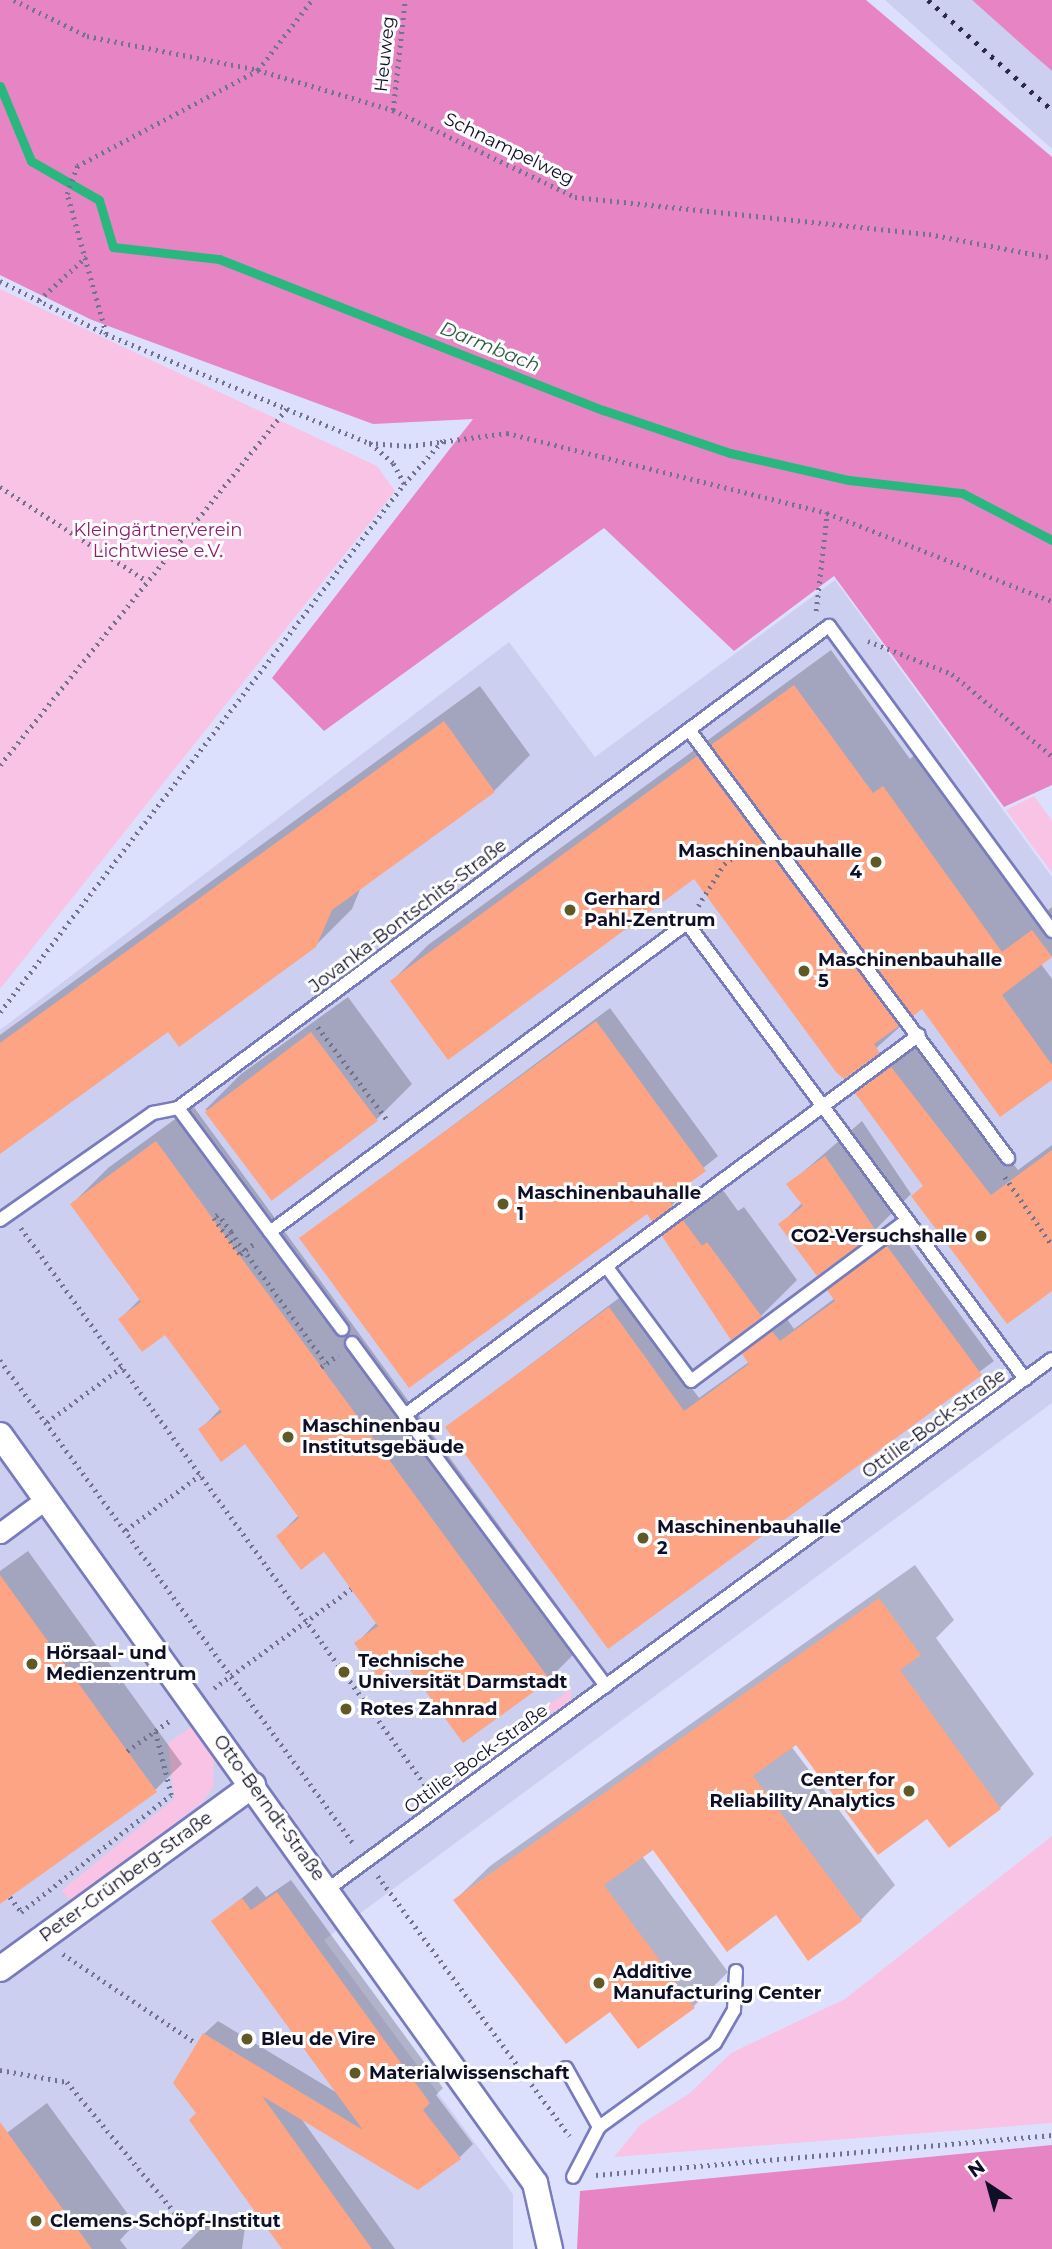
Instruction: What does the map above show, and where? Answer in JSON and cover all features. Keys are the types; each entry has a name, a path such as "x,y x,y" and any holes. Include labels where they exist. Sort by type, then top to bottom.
{"street":[{"name":"Otto-Berndt-Straße","path":"0,1435 328,1889 535,2183 550,2249"},
{"path":"0,1533 47,1499"},
{"name":"Peter-Grünberg-Straße","path":"0,1969 253,1785"}],"lane":[{"name":"Jovanka-Bontschits-Straße","path":"5,1216 153,1113 178,1108 830,626"},
{"path":"830,626 1052,931"},
{"path":"689,730 919,1035 1008,1158"},
{"path":"270,1232 687,923 1025,1379"},
{"path":"405,1415 919,1035"},
{"path":"178,1108 342,1329"},
{"path":"606,1266 691,1381 907,1220"},
{"path":"352,1343 606,1686"},
{"name":"Ottilie-Bock-Straße","path":"328,1889 1052,1359"},
{"path":"573,2176 585,2147 599,2127 715,2043 734,2010 736,1971"},
{"path":"566,2068 599,2127"}],"path":[{"name":"Schnampelweg","path":"14,0 87,36 258,70 393,110 575,197 929,234 1052,258"},
{"path":"106,334 67,194 78,166 258,70 312,0"},
{"name":"Heuweg","path":"393,110 405,0"},
{"path":"39,300 86,257"},
{"path":"0,281 106,334 369,443 393,463 404,484"},
{"path":"0,765 286,409"},
{"path":"369,443 409,446 444,439 507,433 827,513 1052,601"},
{"path":"0,1012 404,484 444,439"},
{"path":"0,486 147,581"},
{"path":"827,513 813,608 830,626 952,674 1052,756"},
{"path":"687,923 724,864 756,840"},
{"path":"307,1013 399,1136"},
{"path":"1008,1158 1005,1180 1052,1245"},
{"path":"270,1232 240,1254 214,1218 218,1215 230,1232 326,1363"},
{"path":"5,1216 122,1367 440,1805"},
{"path":"0,1360 571,2137 585,2147"},
{"path":"46,1422 122,1367"},
{"path":"126,1530 200,1475"},
{"path":"207,1693 351,1589"},
{"path":"127,1751 181,1712"},
{"path":"21,1912 171,1795 155,1731"},
{"path":"41,1940 196,2043"},
{"path":"0,2070 67,2082 182,2221"},
{"path":"573,2176 1052,2135"}],"shaded area":[{"path":"0,0 866,0 1052,157 1052,785 1004,807 834,576 734,651 604,528 324,731 272,678 473,419 373,424 92,320 0,275"},
{"path":"885,0 972,0 1052,71 1052,149"},
{"path":"972,0 1052,0 1052,71 1028,50"},
{"name":"Technische Universität Darmstadt","path":"835,580 1052,877 1052,1403 324,1940 513,2194 513,2249 0,2249 0,1030 509,642 595,757"},
{"path":"1052,2145 1052,2249 577,2249 580,2191"}],"green space":[{"name":"Kleingärtnerverein Lichtwiese e.V.","path":"0,289 377,466 395,491 0,989"},
{"path":"1034,796 1052,821 1052,873 1006,810"},
{"path":"572,1688 570,1702 471,1760"},
{"path":"191,1727 214,1759 213,1787 203,1802 70,1902 62,1890 174,1799 168,1743"},
{"path":"1052,1836 1052,2123 614,2157 640,2125 690,2093 731,2053 845,1999"}],"building":[{"name":"Maschinenbauhalle 4","path":"794,685 873,793 883,786 1002,952 1032,930 1052,957 1002,995 1052,1065 1052,1080 1000,1117 922,1009 913,1016 711,745"},
{"path":"444,721 495,792 332,910 316,947 179,1047 168,1032 0,1154 0,1043"},
{"name":"Gerhard Pahl-Zentrum","path":"697,756 899,1026 874,1044 880,1053 844,1079 836,1072 694,879 448,1060 390,981"},
{"name":"Maschinenbauhalle 1","path":"596,1021 706,1171 667,1199 673,1206 652,1222 647,1214 409,1388 299,1238"},
{"path":"311,1032 378,1121 272,1201 205,1112"},
{"path":"891,1067 991,1195 1052,1150 1052,1291 1007,1324 911,1196 923,1186 855,1093"},
{"name":"Maschinenbau Institutsgebäude","path":"156,1141 550,1680 463,1743 403,1660 379,1678 354,1643 378,1626 324,1552 301,1570 276,1536 299,1518 245,1444 221,1462 198,1429 222,1412 165,1335 142,1352 118,1319 141,1302 70,1204"},
{"path":"825,1156 877,1232 817,1276 778,1224 803,1206 786,1184"},
{"path":"683,1220 702,1246 707,1242 762,1317 731,1340 662,1236"},
{"name":"Maschinenbauhalle 2","path":"887,1246 982,1375 608,1649 445,1427 609,1307 684,1411 749,1364 742,1354 772,1331 780,1341 835,1301 827,1290"},
{"name":"Hörsaal- und Medienzentrum","path":"0,1575 157,1792 0,1904"},
{"name":"Center for Reliability Analytics","path":"879,1598 921,1655 900,1670 1001,1809 949,1848 927,1819 878,1855 796,1745 753,1776 862,1921 808,1961 776,1915 727,1952 653,1850 604,1885 695,2008 638,2049 610,2012 566,2044 453,1900"},
{"name":"Materialwissenschaft","path":"277,1892 430,2103 423,2110 461,2159 418,2190 262,2096 372,2249 282,2249 189,2120 196,2113 173,2083 203,2033 363,2130 211,1921 242,1898 251,1910"},
{"name":"Clemens-Schöpf-Institut","path":"0,2122 46,2186 92,2249 0,2249"}],"waterway":[{"name":"Darmbach","path":"0,86 31,161 99,200 113,247 219,259 603,410 730,453 849,480 962,493 1052,540"}],"railway":[{"path":"928,0 1052,110"}],"place":[{"name":"Maschinenbauhalle 4","path":"876,862"},
{"name":"Gerhard Pahl-Zentrum","path":"570,910"},
{"name":"Maschinenbauhalle 5","path":"804,971"},
{"name":"Maschinenbauhalle 1","path":"503,1204"},
{"name":"CO2-Versuchshalle","path":"981,1236"},
{"name":"Maschinenbau Institutsgebäude","path":"288,1437"},
{"name":"Maschinenbauhalle 2","path":"643,1538"},
{"name":"Hörsaal- und Medienzentrum","path":"32,1664"},
{"name":"Technische Universität Darmstadt","path":"344,1672"},
{"name":"Rotes Zahnrad","path":"346,1709"},
{"name":"Center for Reliability Analytics","path":"909,1791"},
{"name":"Additive Manufacturing Center","path":"599,1983"},
{"name":"Bleu de Vire","path":"247,2039"},
{"name":"Materialwissenschaft","path":"355,2073"},
{"name":"Clemens-Schöpf-Institut","path":"36,2221"}]}
